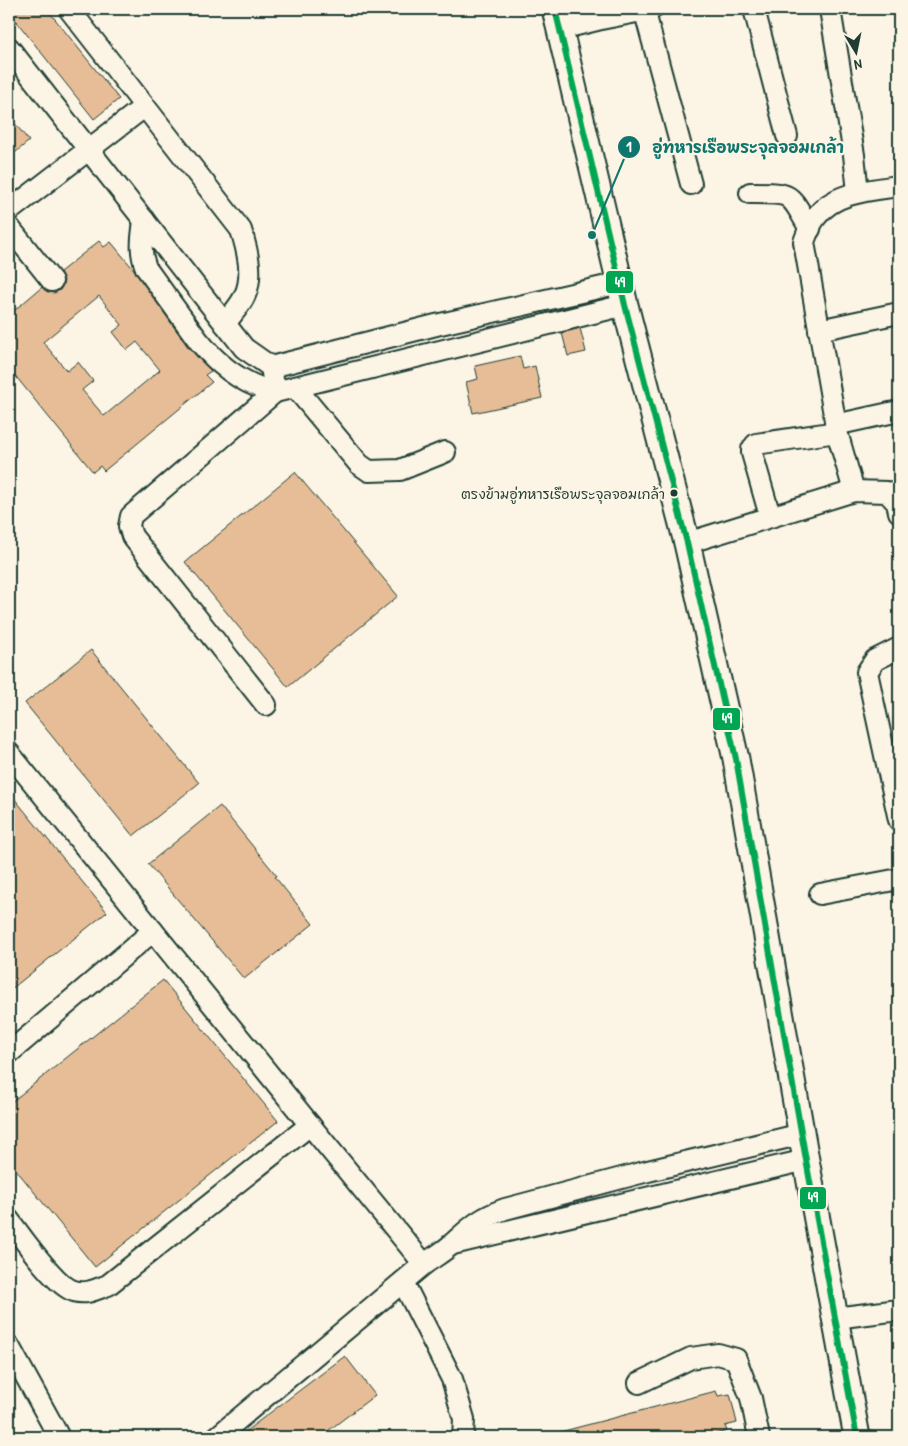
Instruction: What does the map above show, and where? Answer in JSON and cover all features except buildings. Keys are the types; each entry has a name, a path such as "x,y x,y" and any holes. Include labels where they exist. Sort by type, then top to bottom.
{"main road":[{"path":"557,19 622,294 687,543 736,759 806,1160 858,1437"}],"street":[{"path":"69,9 241,230 250,269 246,294 225,324"},
{"path":"754,9 787,136"},
{"path":"830,9 854,155 858,192"},
{"path":"557,19 601,19 645,10 691,184"},
{"path":"9,48 244,348 271,367 274,392"},
{"path":"9,211 144,107"},
{"path":"854,491 836,429 804,242 816,217 833,202 858,192 899,186"},
{"path":"750,193 782,193 791,198 810,229"},
{"path":"144,220 141,256 146,268 207,351 240,379 258,388 274,392 443,350 622,294"},
{"path":"9,227 52,280"},
{"path":"174,306 197,288"},
{"path":"271,367 436,325 622,294"},
{"path":"819,330 899,312"},
{"path":"436,325 443,350"},
{"path":"295,387 359,464 369,471 400,470 445,452"},
{"path":"266,705 132,536 129,526 131,516 274,392"},
{"path":"761,519 752,453 753,446 836,429 899,410"},
{"path":"687,543 854,491 887,492 897,503 899,511"},
{"path":"899,648 875,660 867,672 899,820"},
{"path":"9,752 424,1264"},
{"path":"820,894 899,879"},
{"path":"9,1053 153,931"},
{"path":"9,1220 58,1281 73,1291 86,1293 108,1286 310,1125"},
{"path":"217,1437 424,1264 453,1244 487,1215 648,1171 802,1134"},
{"path":"453,1244 806,1160"},
{"path":"403,1282 452,1379 464,1419 463,1437"},
{"path":"836,1318 899,1310"},
{"path":"9,1346 59,1437"},
{"path":"639,1383 691,1358 718,1354 736,1359 751,1398 759,1437"}],"transit line":[{"name":"49","path":"555,9 625,305 687,543 736,759 806,1160 857,1437"}],"place":[{"name":"อู่ทหารเรือพระจุลจอมเกล้า","path":"592,235"},
{"name":"ตรงข้ามอู่ทหารเรือพระจุลจอมเกล้า","path":"674,493"}]}
